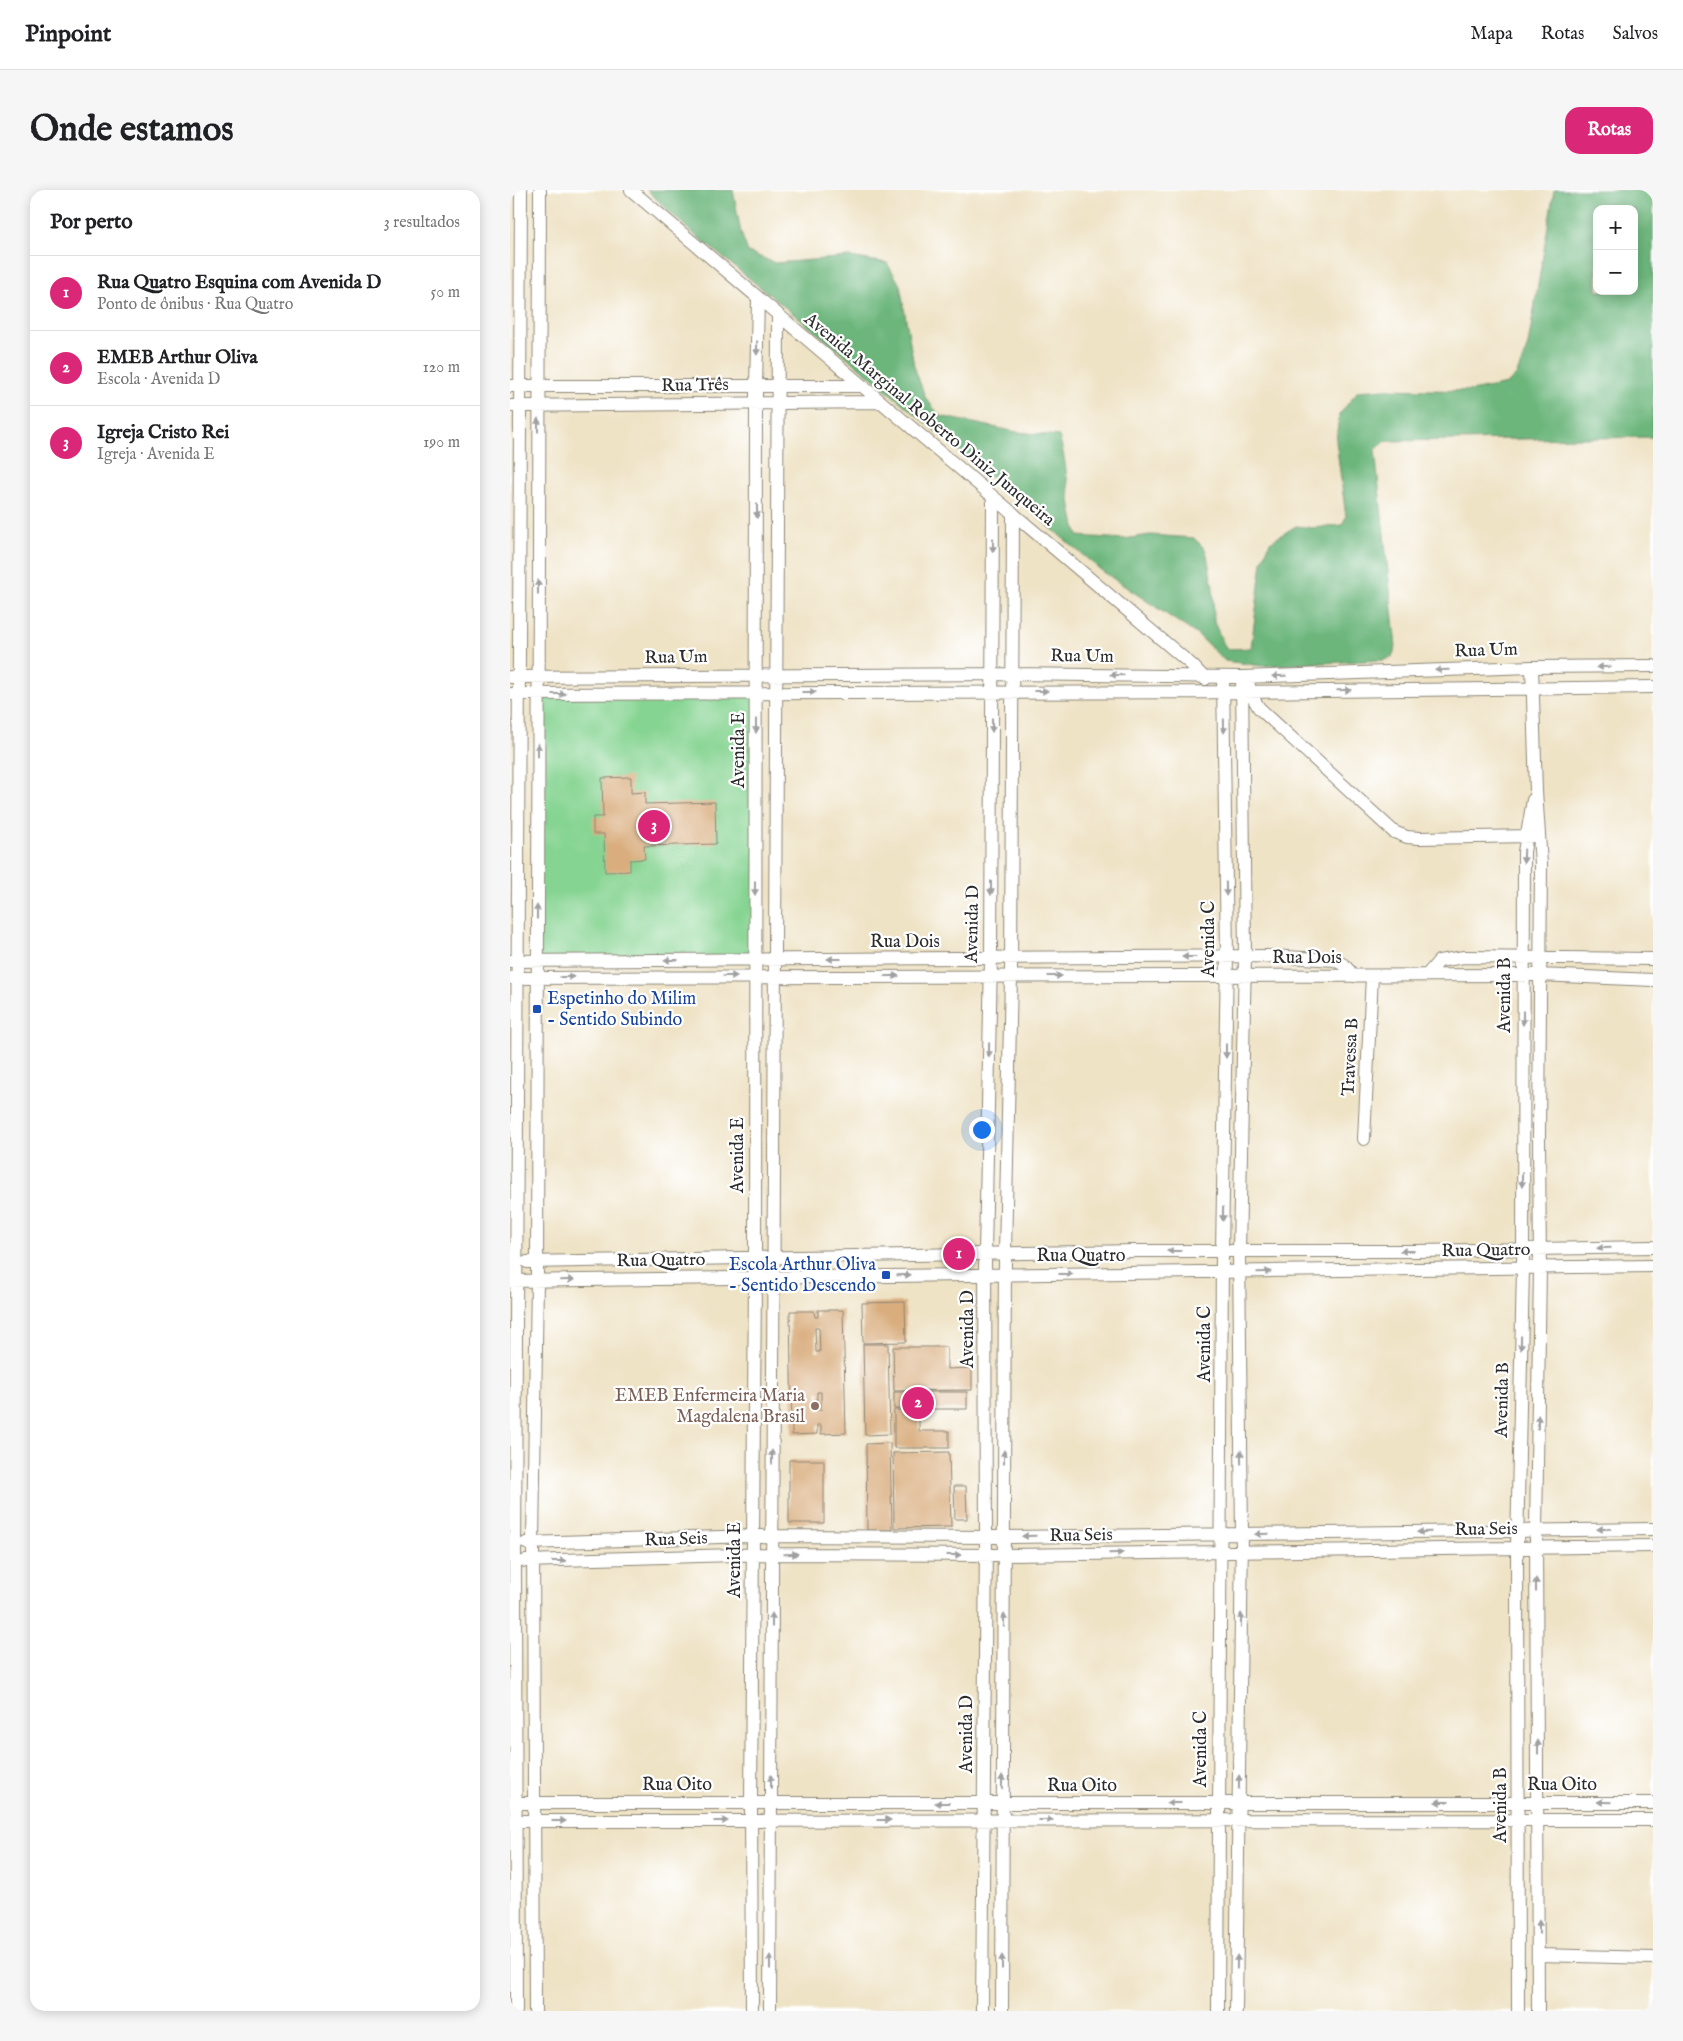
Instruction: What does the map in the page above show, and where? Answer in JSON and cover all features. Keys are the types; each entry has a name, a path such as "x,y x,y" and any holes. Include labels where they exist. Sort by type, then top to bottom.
{"street":[{"path":"516,2011 512,1821 514,677 516,386 521,190"},
{"path":"535,2011 533,1542 537,1280 536,961 540,190"},
{"name":"Avenida Marginal Roberto Diniz Junqueira","path":"631,190 1205,677"},
{"name":"Avenida E","path":"752,2011 751,1803 755,1277 756,387 758,299"},
{"name":"Avenida E","path":"770,2011 776,387 778,315"},
{"name":"Rua Três","path":"516,386 861,386"},
{"name":"Rua Três","path":"516,406 880,402"},
{"name":"Avenida D","path":"982,2011 986,1555 985,1254 991,958 993,497"},
{"name":"Avenida D","path":"1002,2011 1005,1555 1004,1253 1011,976 1013,513"},
{"path":"757,608 775,608"},
{"name":"Rua Um","path":"514,677 775,674 1011,674 1245,677 1532,667 1653,666"},
{"name":"Avenida B","path":"1518,2011 1517,1547 1523,1268 1523,956 1536,790 1532,667"},
{"path":"1205,677 1209,691"},
{"name":"Avenida C","path":"1218,2011 1222,1251 1227,956 1223,677"},
{"name":"Avenida C","path":"1236,2011 1242,1552 1239,1251 1245,956 1245,677"},
{"name":"Rua Um","path":"515,694 992,691 1246,692 1653,687"},
{"path":"1246,692 1259,708 1394,832 1407,837 1419,838 1532,836"},
{"path":"756,828 775,828"},
{"name":"Avenida B","path":"1532,836 1540,956 1540,1268 1536,1530 1538,2011"},
{"name":"Rua Dois","path":"514,961 1245,956 1328,959 1344,965 1354,976"},
{"path":"1427,975 1434,965 1446,958 1523,956 1653,958"},
{"name":"Rua Dois","path":"514,978 1540,975 1653,980"},
{"name":"Travessa B","path":"1364,1139 1372,976"},
{"name":"Rua Quatro","path":"514,1262 1004,1253 1653,1247"},
{"name":"Rua Quatro","path":"514,1281 985,1273 1223,1273 1653,1266"},
{"path":"1222,1360 1240,1358"},
{"path":"1521,1366 1539,1366"},
{"name":"Rua Seis","path":"513,1543 753,1536 1004,1537 1653,1528"},
{"name":"Rua Seis","path":"513,1561 772,1554 1005,1555 1653,1546"},
{"name":"Rua Oito","path":"512,1803 1653,1803"},
{"name":"Rua Oito","path":"512,1821 1653,1820"},
{"path":"1539,1955 1653,1958"}],"green space":[{"path":"647,190 733,190 741,233 748,252 775,263 850,257 887,263 900,285 914,366 925,397 940,416 1017,432 1059,436 1065,461 1074,524 1078,536 1124,539 1150,535 1194,538 1206,550 1213,588 1214,622 1226,649 1251,648 1262,562 1270,542 1296,526 1313,528 1342,525 1346,517 1336,441 1339,415 1358,391 1386,389 1471,391 1507,384 1517,374 1528,345 1554,190 1653,190 1653,437 1386,441 1375,450 1396,647 1392,657 1384,660 1262,666 1225,661 1199,636 1102,571 853,362 689,230"},
{"path":"756,693 755,960 536,962 538,694"}],"building":[{"path":"631,777 631,793 645,792 645,804 715,802 716,844 644,846 645,859 630,860 630,871 605,872 604,834 593,834 593,817 603,817 602,778"},
{"path":"905,1302 906,1342 863,1343 862,1303"},
{"path":"818,1310 843,1310 846,1433 821,1434 821,1425 817,1425 817,1434 792,1435 790,1311 814,1311 815,1317 818,1317","holes":["815,1328 819,1328 820,1352 816,1352","817,1392 821,1392 821,1410 817,1410"]},
{"path":"863,1344 888,1344 890,1434 865,1435"},
{"path":"893,1347 947,1347 947,1369 972,1368 972,1390 894,1391"},
{"path":"894,1392 967,1392 967,1409 894,1409"},
{"path":"894,1410 919,1410 919,1431 949,1431 949,1448 894,1448"},
{"path":"890,1443 892,1530 867,1530 866,1444"},
{"path":"949,1452 951,1527 894,1528 893,1453"},
{"path":"789,1460 824,1460 824,1523 789,1523"},
{"path":"954,1486 966,1486 967,1519 955,1519"}],"place":[{"name":"Igreja Cristo Rei","path":"654,826"},
{"name":"Espetinho do Milim - Sentido Subindo","path":"537,1009"},
{"name":"Rua Quatro Esquina com Avenida D","path":"959,1254"},
{"name":"Escola Arthur Oliva - Sentido Descendo","path":"886,1275"},
{"name":"EMEB Arthur Oliva","path":"918,1403"},
{"name":"EMEB Enfermeira Maria Magdalena Brasil","path":"815,1406"}]}
